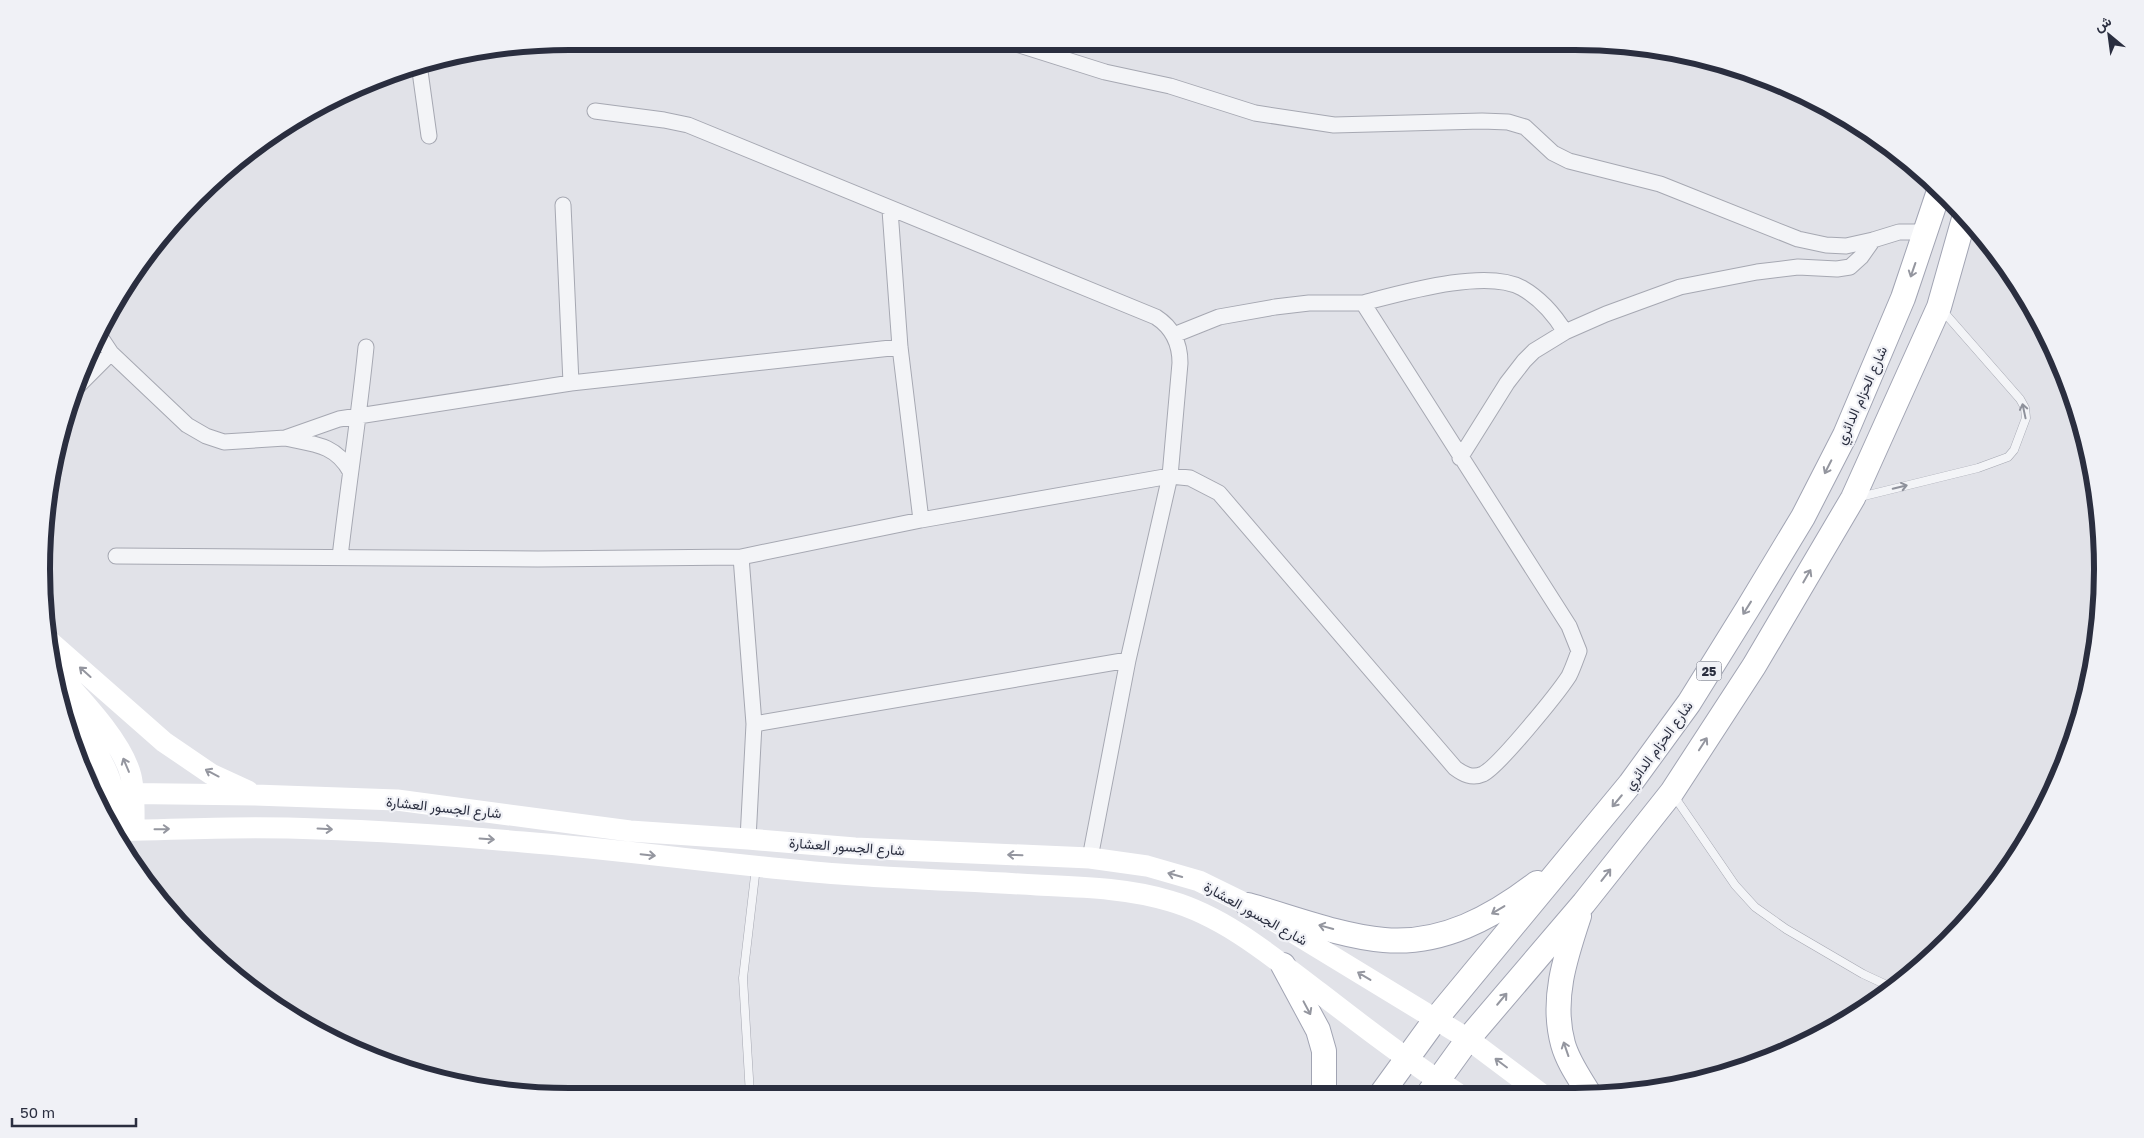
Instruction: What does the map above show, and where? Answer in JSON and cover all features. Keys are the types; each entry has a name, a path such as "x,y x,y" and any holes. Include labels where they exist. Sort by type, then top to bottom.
{"main road":[{"name":"شارع الحزام الدائري","path":"1386,1088 1435,1020 1630,784 1689,703 1803,517 1844,435 1903,298 1937,197"},
{"name":"25","path":"1442,1088 1468,1039 1584,903 1672,792 1754,666 1853,498 1939,307 1962,224"},
{"path":"56,647 139,722 186,758 212,774 255,794"},
{"path":"62,678 94,715 127,764 113,793"},
{"path":"74,723 94,750 108,777 121,830"},
{"name":"شارع الجسور العشارة","path":"113,793 255,794 397,800 630,831 748,838 855,848 1090,858 1147,866 1199,881 1248,905 1468,1039 1535,1088"},
{"name":"شارع الجسور العشارة","path":"121,830 236,828 318,829 399,833 528,842 756,867 1126,892 1170,901 1206,915 1283,965 1406,1059 1440,1088"},
{"path":"1248,905 1353,934 1384,940 1408,940 1442,934 1480,920 1525,893 1566,861"},
{"path":"1584,903 1569,947 1558,992 1557,1005 1564,1045 1571,1063 1585,1088"},
{"path":"1283,965 1318,1030 1324,1051 1324,1088"}],"street":[{"path":"1035,50 1105,72 1170,86 1255,113 1334,125 1508,122 1525,127 1553,153 1569,161 1660,184 1798,239 1846,246 1899,232 1926,232"},
{"path":"420,72 429,136"},
{"path":"595,111 688,125 890,210 1156,317 1166,323 1174,335 1180,349 1180,363 1170,476 1128,660 1090,858"},
{"path":"563,205 571,383"},
{"path":"890,210 900,347 921,520"},
{"path":"1460,458 1524,361 1534,351 1565,332 1606,314 1680,287 1757,272 1798,267 1837,269 1850,267 1861,257 1873,240"},
{"path":"1174,335 1219,318 1274,307 1309,303 1364,303 1453,282 1482,281 1521,287 1554,313 1565,332"},
{"path":"116,556 538,560 741,557 921,520 1170,476 1190,478 1219,493 1455,768 1463,774 1472,777 1483,774 1492,767 1537,718 1569,675 1579,651 1569,626 1460,458 1364,303"},
{"path":"103,341 111,353 187,425 206,436 224,442 285,438 340,418 571,383 900,347"},
{"path":"340,557 350,471 360,415 366,347"},
{"path":"88,376 111,353"},
{"path":"285,438 328,449 340,456 350,471"},
{"path":"741,557 754,724 748,838"},
{"path":"754,724 1128,660"}],"lane":[{"path":"1853,498 1978,468 2008,457 2014,450 2026,418 2023,404 1939,307"},
{"path":"1672,792 1735,885 1755,907 1786,929 1885,985"},
{"path":"750,1088 743,978 756,867"}]}
